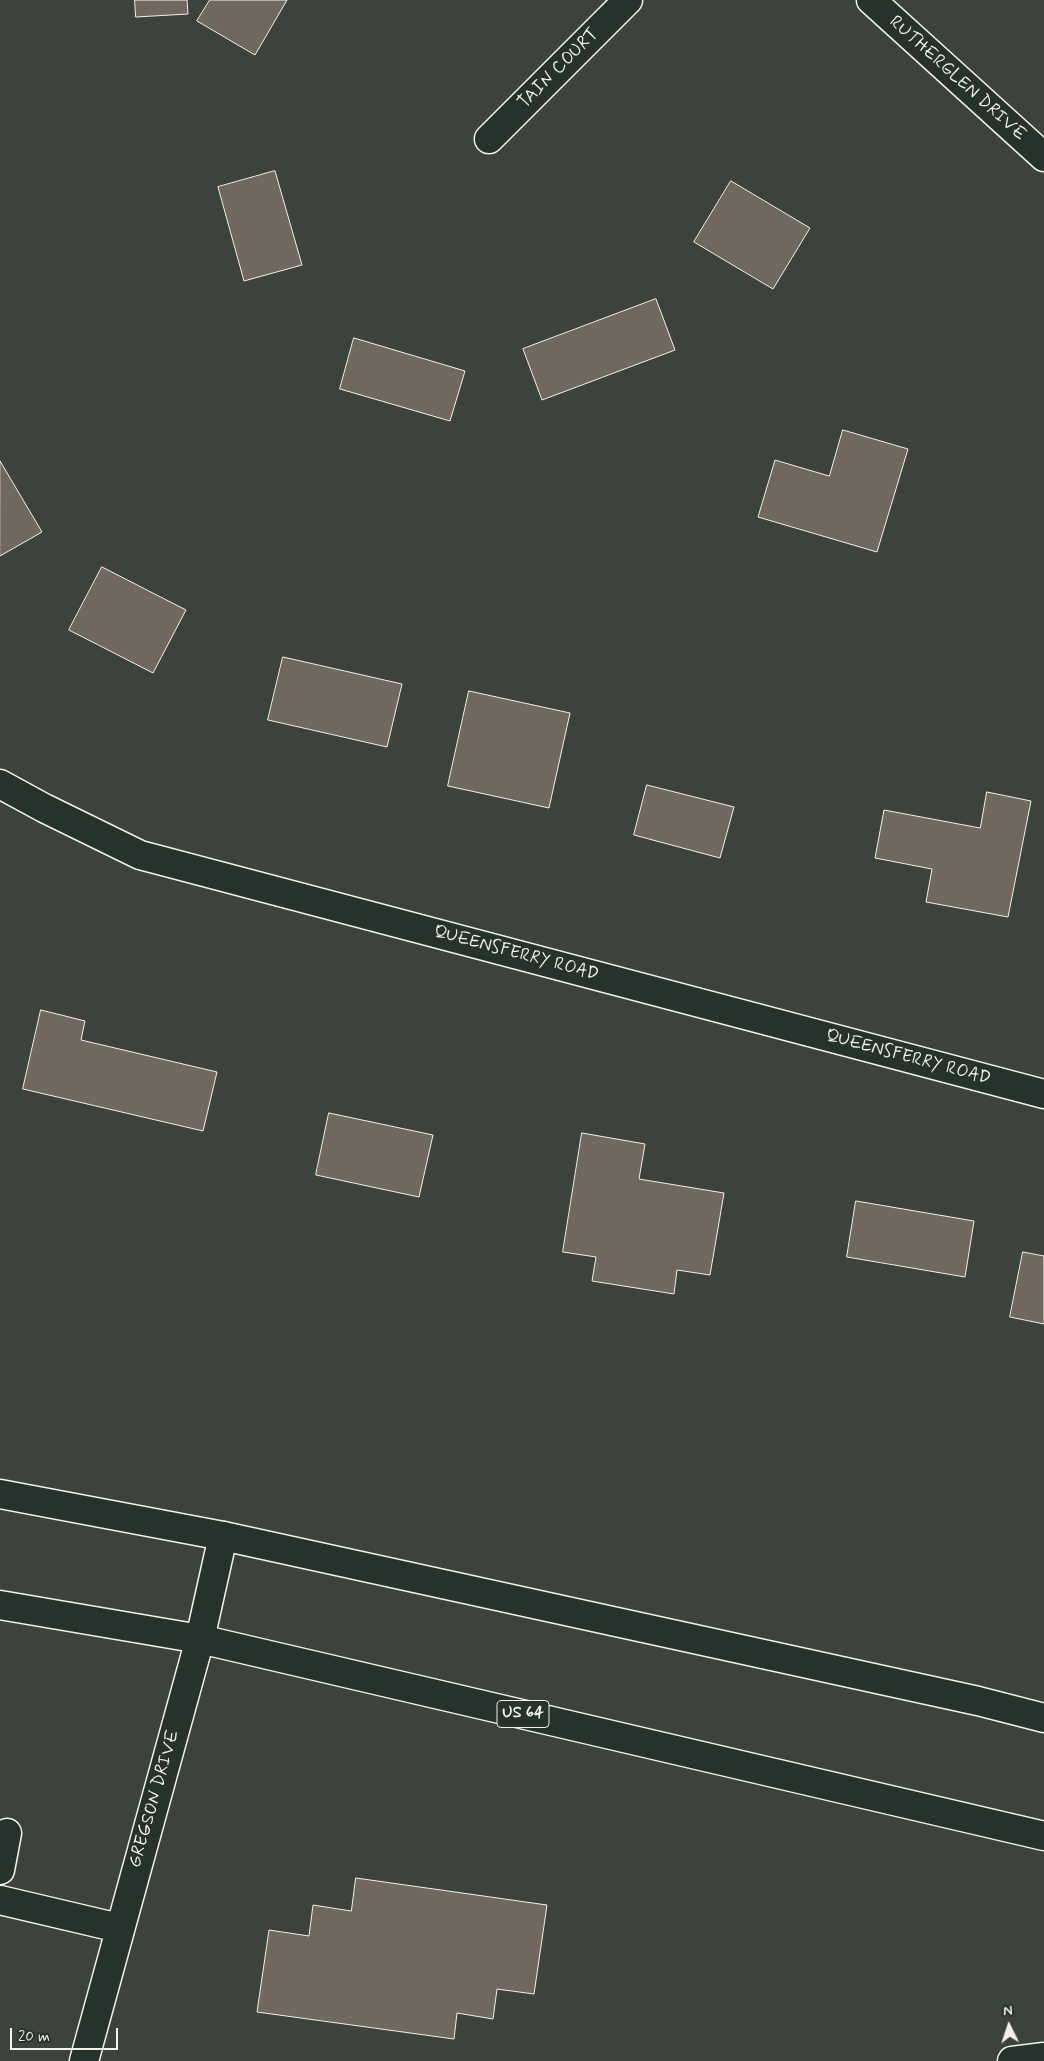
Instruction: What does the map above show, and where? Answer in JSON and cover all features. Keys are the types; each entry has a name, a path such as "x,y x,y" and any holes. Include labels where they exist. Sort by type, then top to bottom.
{"main road":[{"name":"TAIN COURT","path":"489,139 628,0"},
{"name":"RUTHERGLEN DRIVE","path":"871,0 1044,157"},
{"name":"QUEENSFERRY ROAD","path":"0,784 44,808 140,855 1044,1094"},
{"path":"0,1494 223,1536 978,1701 1044,1718"},
{"name":"GREGSON DRIVE","path":"84,2061 119,1928 200,1639 223,1536"},
{"name":"US 64","path":"0,1605 200,1639 1044,1836"},
{"path":"0,1870 7,1833"},
{"path":"0,1900 119,1928"},
{"path":"1012,2061 1044,2056"}],"building":[{"path":"135,0 187,0 188,14 136,17"},
{"path":"210,0 287,0 255,55 197,21"},
{"path":"275,171 302,265 244,281 218,187"},
{"path":"731,181 810,228 773,289 694,242"},
{"path":"656,299 675,350 542,400 523,349"},
{"path":"354,338 465,371 450,421 340,389"},
{"path":"843,430 908,449 877,552 758,517 775,460 829,476"},
{"path":"0,461 42,532 0,556"},
{"path":"102,567 186,610 153,673 69,630"},
{"path":"283,657 402,684 387,747 268,720"},
{"path":"469,691 570,713 549,808 448,786"},
{"path":"647,785 734,807 720,858 634,835"},
{"path":"987,792 1031,801 1008,917 926,902 932,869 875,858 884,810 980,828"},
{"path":"41,1010 85,1021 81,1040 217,1072 203,1131 23,1089"},
{"path":"329,1113 433,1135 419,1197 316,1175"},
{"path":"582,1133 645,1144 639,1179 724,1193 710,1275 677,1270 674,1294 592,1281 596,1257 563,1252"},
{"path":"856,1201 974,1221 965,1277 847,1257"},
{"path":"1023,1252 1044,1256 1044,1324 1010,1317"},
{"path":"356,1878 547,1905 534,1994 497,1989 493,2019 457,2013 454,2039 257,2012 269,1930 309,1936 313,1905 351,1911"}]}
